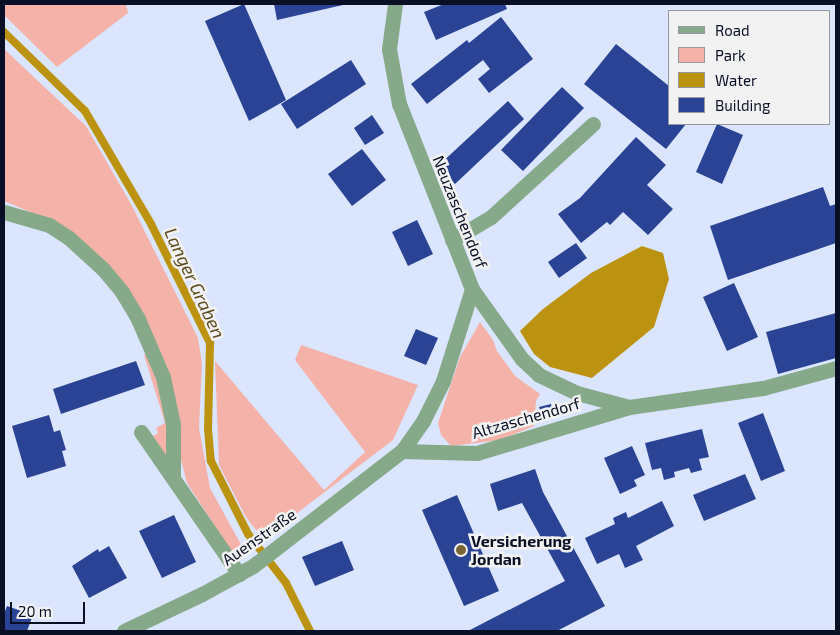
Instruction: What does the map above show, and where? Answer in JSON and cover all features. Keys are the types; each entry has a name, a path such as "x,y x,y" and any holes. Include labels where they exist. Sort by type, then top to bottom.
{"street":[{"name":"Neuzaschendorf","path":"395,4 389,48 399,104 472,289 443,381 423,421 402,451"},
{"path":"452,240 492,217 593,124"},
{"path":"4,212 49,225 69,238 103,269 122,292 138,318 163,377 173,424 174,477"},
{"name":"Altzaschendorf","path":"472,289 522,359 539,375 577,393 629,407"},
{"name":"Altzaschendorf","path":"402,451 477,453 629,407 763,388 836,368"},
{"path":"141,432 174,477 239,574"},
{"name":"Auenstraße","path":"124,631 253,566 402,451"}],"green space":[{"path":"4,4 126,4 128,13 57,67 4,15"},
{"path":"4,49 86,126 131,204 198,338 202,364 199,428 210,488 244,550 235,557 187,483 144,316 49,220 4,201"},
{"path":"480,322 493,340 497,351 515,376 540,394 536,401 534,426 500,440 451,446 441,435 438,423 460,357"},
{"path":"301,345 418,385 393,440 263,539 246,517 219,465 215,361 324,490 365,452 295,360"},
{"path":"149,352 166,402 171,462 152,437 158,433 156,428 165,423 144,355"}],"water":[{"path":"642,246 663,253 669,279 654,327 592,378 550,367 534,354 520,331 543,309 591,273"}],"building":[{"path":"244,4 286,100 249,121 205,21"},
{"path":"274,4 343,4 343,5 277,20"},
{"path":"444,4 505,4 507,9 436,40 424,12"},
{"path":"501,17 533,59 489,93 478,79 490,69 483,60 427,104 411,84 467,40 469,43"},
{"path":"616,44 668,85 668,125 685,125 666,149 584,84"},
{"path":"351,60 366,84 297,129 281,104"},
{"path":"562,87 584,108 523,171 501,150"},
{"path":"508,101 524,119 455,184 438,166"},
{"path":"372,115 384,133 365,145 354,128"},
{"path":"717,125 743,135 722,184 696,172"},
{"path":"636,137 666,165 647,185 673,209 648,235 623,212 610,225 607,222 581,243 558,214 580,198"},
{"path":"362,149 386,180 352,206 328,174"},
{"path":"823,187 830,206 836,204 836,243 728,280 710,226"},
{"path":"417,220 433,254 408,266 392,232"},
{"path":"576,243 587,258 559,278 548,262"},
{"path":"734,283 758,337 727,351 703,297"},
{"path":"836,313 836,358 778,374 766,332"},
{"path":"416,329 438,338 426,365 404,356"},
{"path":"136,361 145,385 61,414 53,389"},
{"path":"551,404 552,410 541,413 539,407"},
{"path":"763,413 785,471 761,481 738,423"},
{"path":"49,415 54,432 60,430 66,450 62,451 66,466 27,478 12,426"},
{"path":"702,429 709,457 699,459 702,470 691,473 689,468 674,472 675,477 664,480 661,468 652,470 645,443"},
{"path":"632,446 645,475 634,480 637,486 620,494 604,458"},
{"path":"535,469 543,492 605,606 557,631 468,631 565,581 522,503 498,511 490,484"},
{"path":"745,474 756,499 704,521 693,495"},
{"name":"Versicherung Jordan","path":"457,495 499,591 464,606 422,510"},
{"path":"662,501 674,526 636,546 643,560 625,568 619,554 597,564 585,538 615,524 613,518 626,512 628,518"},
{"path":"174,515 196,562 162,578 139,531"},
{"path":"342,541 354,570 315,586 302,557"},
{"path":"109,546 127,578 89,598 72,566 98,549 99,552"},
{"path":"7,606 33,615 27,631 4,631 4,614"}],"waterway":[{"name":"Langer Graben","path":"4,32 85,111 151,224 210,343 208,429 211,461 248,534 286,583 310,631"}],"place":[{"name":"Versicherung Jordan","path":"461,550"}]}
